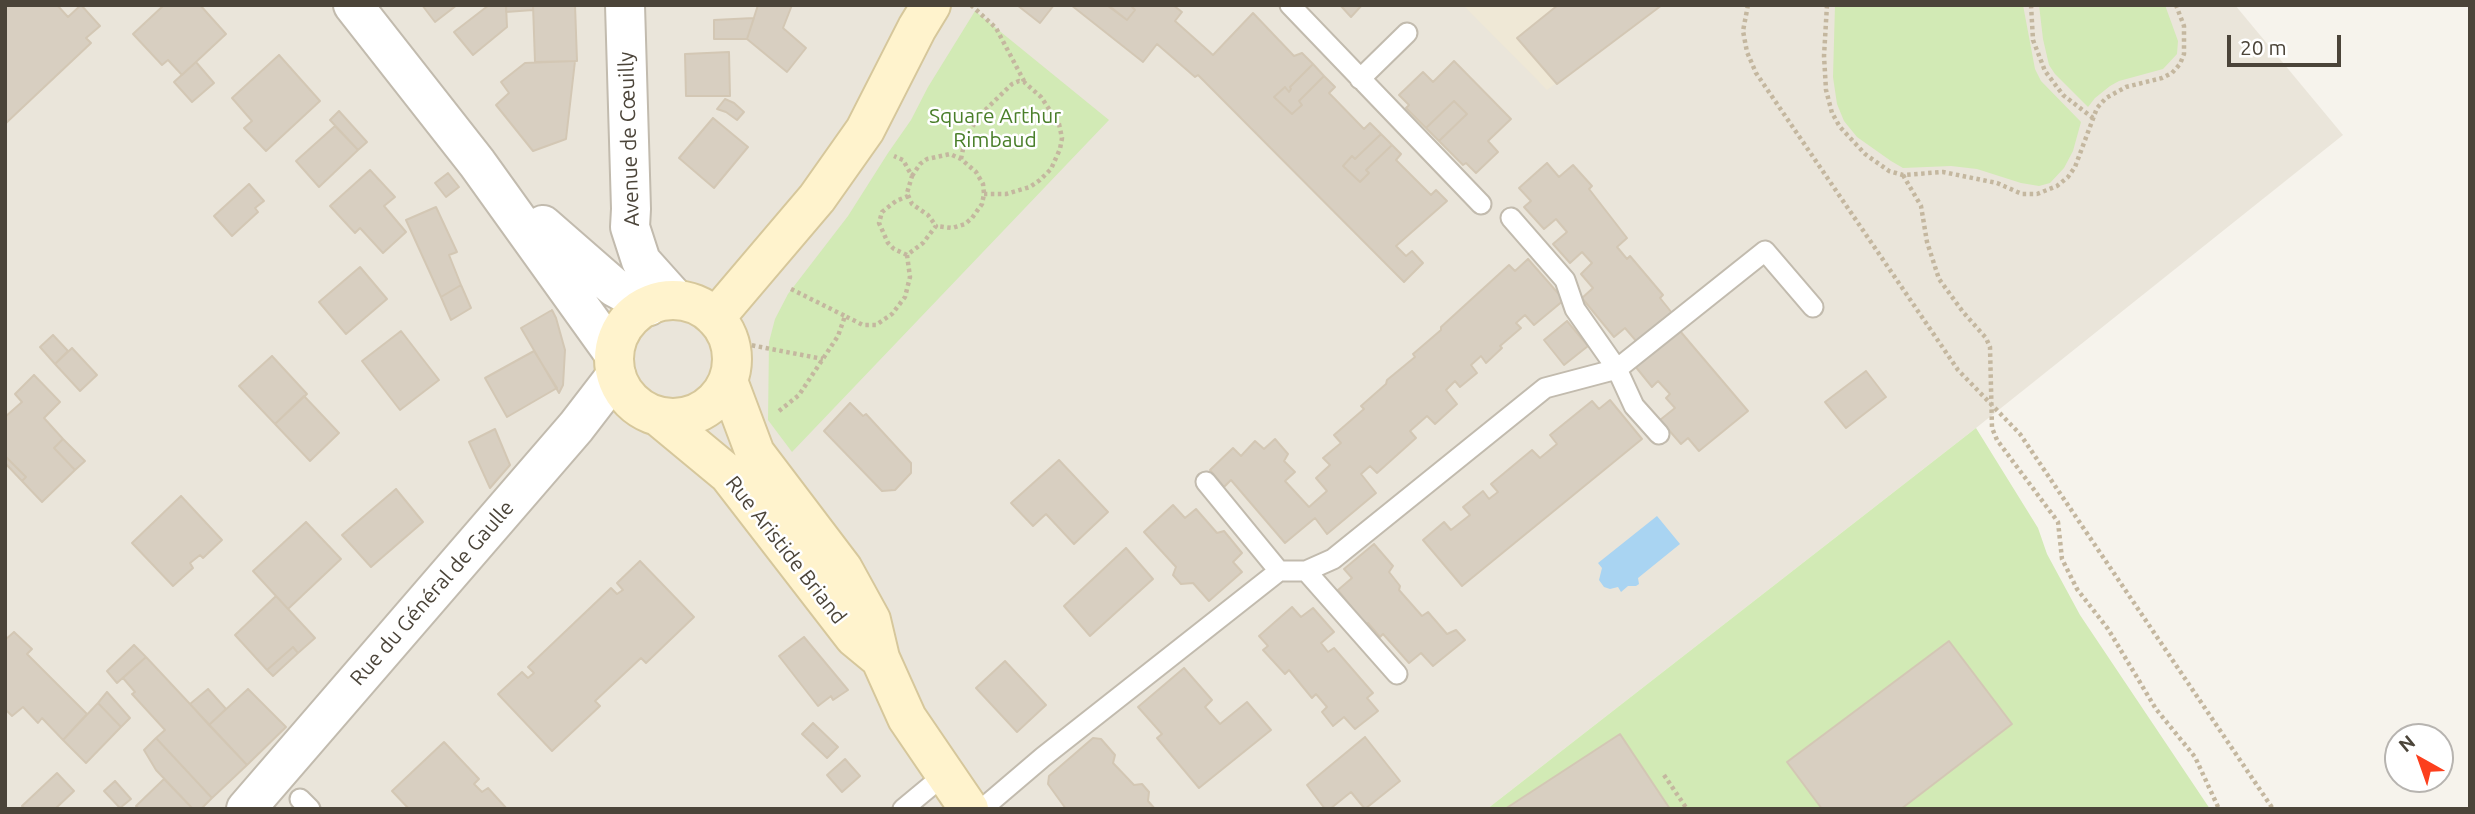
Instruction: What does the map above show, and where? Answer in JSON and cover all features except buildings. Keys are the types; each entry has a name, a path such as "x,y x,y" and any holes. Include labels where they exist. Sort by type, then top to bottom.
{"main road":[{"path":"722,330 757,269 817,198 866,130 931,5"},
{"path":"663,303 697,306 722,330 732,365 728,381 717,399 700,412 679,418 658,416 639,408 625,393 615,364 618,338 636,313 663,303"},
{"name":"Rue Aristide Briand","path":"728,381 755,453 843,569 870,620 880,658 907,718 969,809"},
{"name":"Rue Aristide Briand","path":"658,416 728,474 853,637 880,658"}],"street":[{"path":"353,5 477,163 615,364"},
{"name":"Avenue de Cœuilly","path":"625,5 630,227 641,261 663,303"},
{"path":"477,163 614,288 663,303"},
{"name":"Rue du Général de Gaulle","path":"246,809 576,427 615,364"}],"lane":[{"path":"1290,5 1481,204"},
{"path":"1360,79 1407,33"},
{"path":"1511,218 1565,280 1575,309 1617,369 1634,406 1659,434"},
{"path":"982,809 1043,757 1279,571 1306,571 1334,559 1545,388 1617,369 1765,250 1813,307"},
{"path":"1206,482 1279,571"},
{"path":"1306,571 1397,674"},
{"path":"904,809 944,775"}],"path":[{"path":"971,5 996,28 1024,82 1041,97 1059,124 1062,138 1051,169 1040,180 1030,187 1006,194 984,194"},
{"path":"1748,5 1743,31 1747,52 1756,73 1958,369 2021,434 2273,809"},
{"path":"1826,5 1826,90 1832,113 1849,139 1889,171 1903,175 1943,172 1997,183 2022,194 2045,192 2068,177 2075,167 2097,108 2113,93 2162,78 2172,73 2180,64 2185,54 2184,26 2176,5"},
{"path":"2031,5 2034,40 2045,71 2063,95 2093,118"},
{"path":"961,159 965,139 979,116 1012,84 1024,82"},
{"path":"866,130 888,153 903,160 912,176"},
{"path":"950,155 961,159 976,172 984,194 978,211 965,224 952,228 936,226 928,215 912,204 908,196 912,176 927,159 950,155"},
{"path":"1903,175 1921,206 1927,242 1938,279 1986,338 1990,347 1992,428 1997,440 2058,522 2062,559 2071,578 2108,629 2155,709 2195,757 2219,809"},
{"path":"907,255 888,243 879,223 882,212 908,196"},
{"path":"907,255 923,243 936,226"},
{"path":"757,269 801,295 863,325 876,325 892,314 905,297 910,277 907,255"},
{"path":"755,453 768,420 799,395 838,336 845,316"},
{"path":"722,330 763,346 823,359"},
{"path":"1664,775 1686,809"}],"shaded area":[{"path":"5,5 2235,5 2343,135 1976,428 1487,809 5,809"},
{"path":"1463,5 1662,5 1547,90"}],"green space":[{"path":"1835,5 2023,5 2035,69 2041,81 2081,122 2073,151 2064,168 2050,183 2039,186 1977,169 1951,166 1903,168 1857,137 1844,121 1837,104 1833,77"},
{"path":"2039,5 2165,5 2178,41 2177,54 2163,69 2110,86 2088,107 2049,65"},
{"name":"Square Arthur Rimbaud","path":"975,11 1109,120 792,452 768,420 769,342 775,319 788,294 848,216 911,120"},
{"path":"1976,428 2038,528 2047,554 2080,615 2210,809 1487,809"}],"water":[{"path":"1657,516 1680,544 1638,578 1639,584 1636,586 1628,586 1621,592 1618,587 1604,587 1599,580 1602,568 1598,563"}]}
